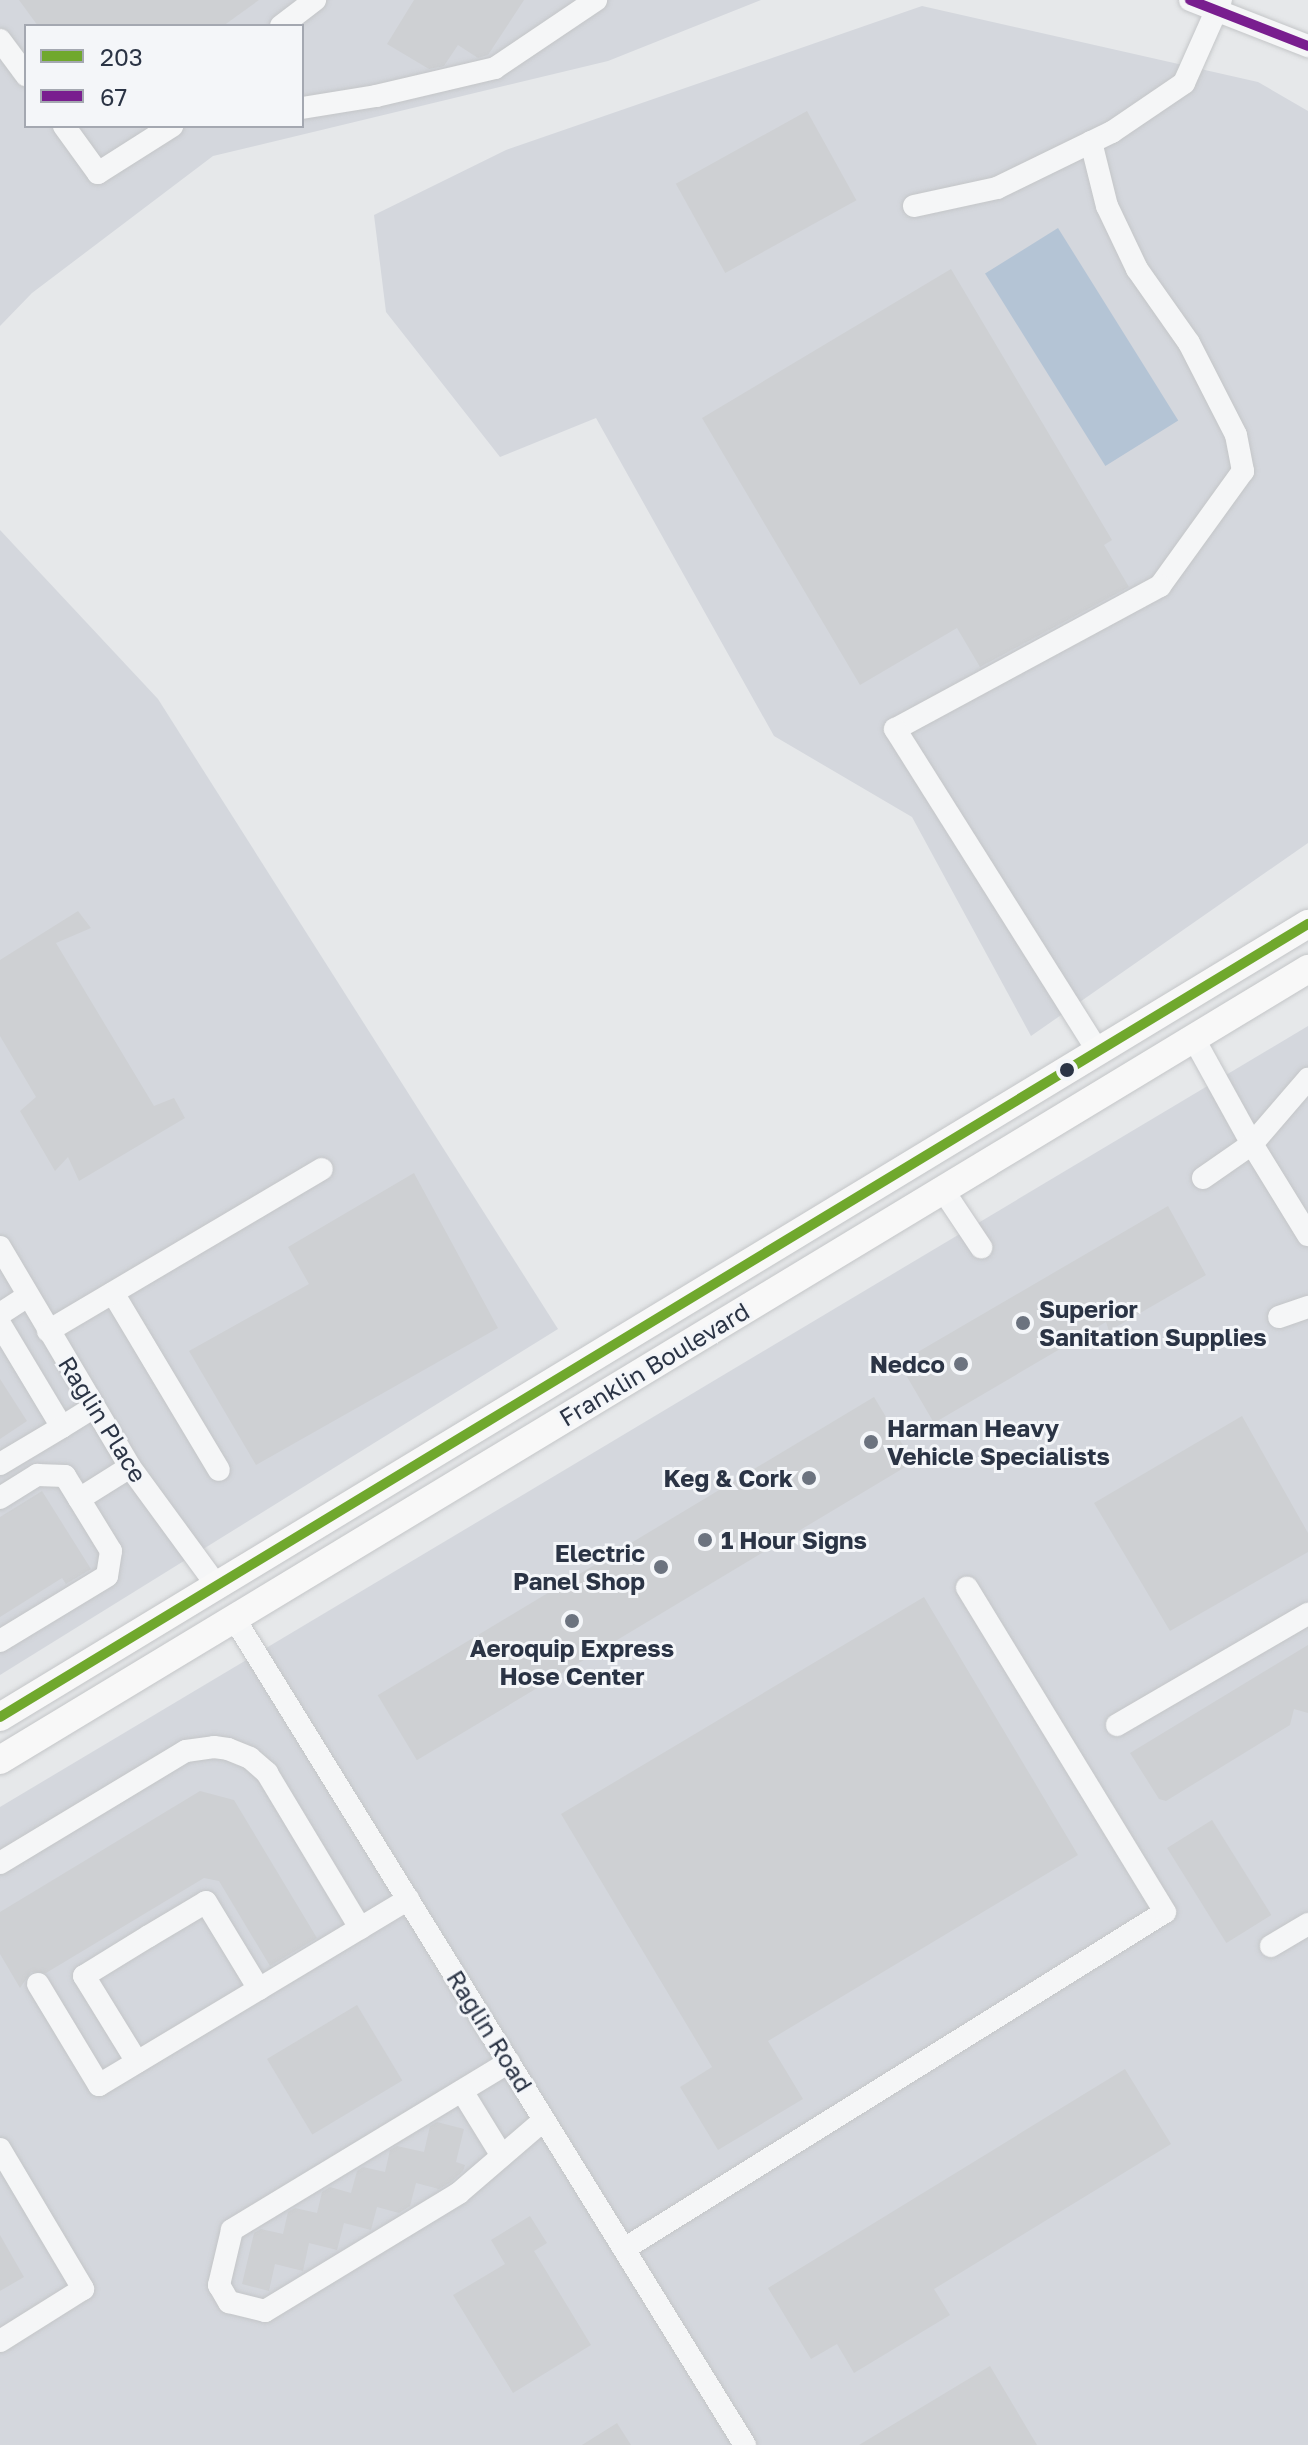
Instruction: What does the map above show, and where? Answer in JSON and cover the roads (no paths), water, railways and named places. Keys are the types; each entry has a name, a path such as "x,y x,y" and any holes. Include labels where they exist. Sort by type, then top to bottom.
{"main road":[{"name":"Franklin Boulevard","path":"0,1717 1308,924"},
{"name":"Franklin Boulevard","path":"0,1760 1308,969"}],"street":[{"path":"284,24 315,0"},
{"path":"304,108 376,96 495,68 596,0"},
{"path":"1190,0 1219,4 1308,46"},
{"path":"914,206 997,188 1091,142 1184,83 1219,4"},
{"path":"0,40 24,72"},
{"path":"65,128 98,173 173,128"},
{"path":"1091,142 1107,206 1137,269 1189,343 1236,435 1243,471 1160,586 895,729 1099,1053"},
{"path":"1194,1039 1252,1144 1308,1235"},
{"path":"1203,1178 1252,1144 1308,1079"},
{"path":"48,1331 322,1169"},
{"path":"943,1190 981,1247"},
{"name":"Raglin Place","path":"0,1247 130,1467 217,1586"},
{"path":"113,1293 219,1470"},
{"path":"0,1314 28,1296"},
{"path":"1279,1317 1308,1307"},
{"path":"0,1324 62,1427"},
{"path":"0,1464 94,1407"},
{"path":"79,1499 130,1467"},
{"path":"0,1498 37,1475 65,1476 111,1551 107,1576 0,1641"},
{"path":"624,2249 1165,1912 967,1588"},
{"path":"1117,1725 1308,1614"},
{"name":"Raglin Road","path":"234,1618 745,2445"},
{"path":"0,1863 186,1751 214,1747 228,1749 250,1758 267,1773 360,1928"},
{"path":"38,1984 99,2085 408,1899"},
{"path":"137,2062 84,1976 206,1902 259,1989"},
{"path":"1271,1946 1308,1924"},
{"path":"509,2062 232,2230 219,2285 229,2302 265,2311 459,2193 544,2120"},
{"path":"462,2091 502,2156"},
{"path":"0,2149 83,2289 0,2341"}],"water":[{"path":"1058,228 1178,421 1105,466 985,274"}],"place":[{"name":"Superior Sanitation Supplies","path":"1023,1323"},
{"name":"Nedco","path":"961,1364"},
{"name":"Harman Heavy Vehicle Specialists","path":"871,1442"},
{"name":"Keg & Cork","path":"809,1478"},
{"name":"1 Hour Signs","path":"705,1540"},
{"name":"Electric Panel Shop","path":"661,1567"},
{"name":"Aeroquip Express Hose Center","path":"572,1621"}]}
